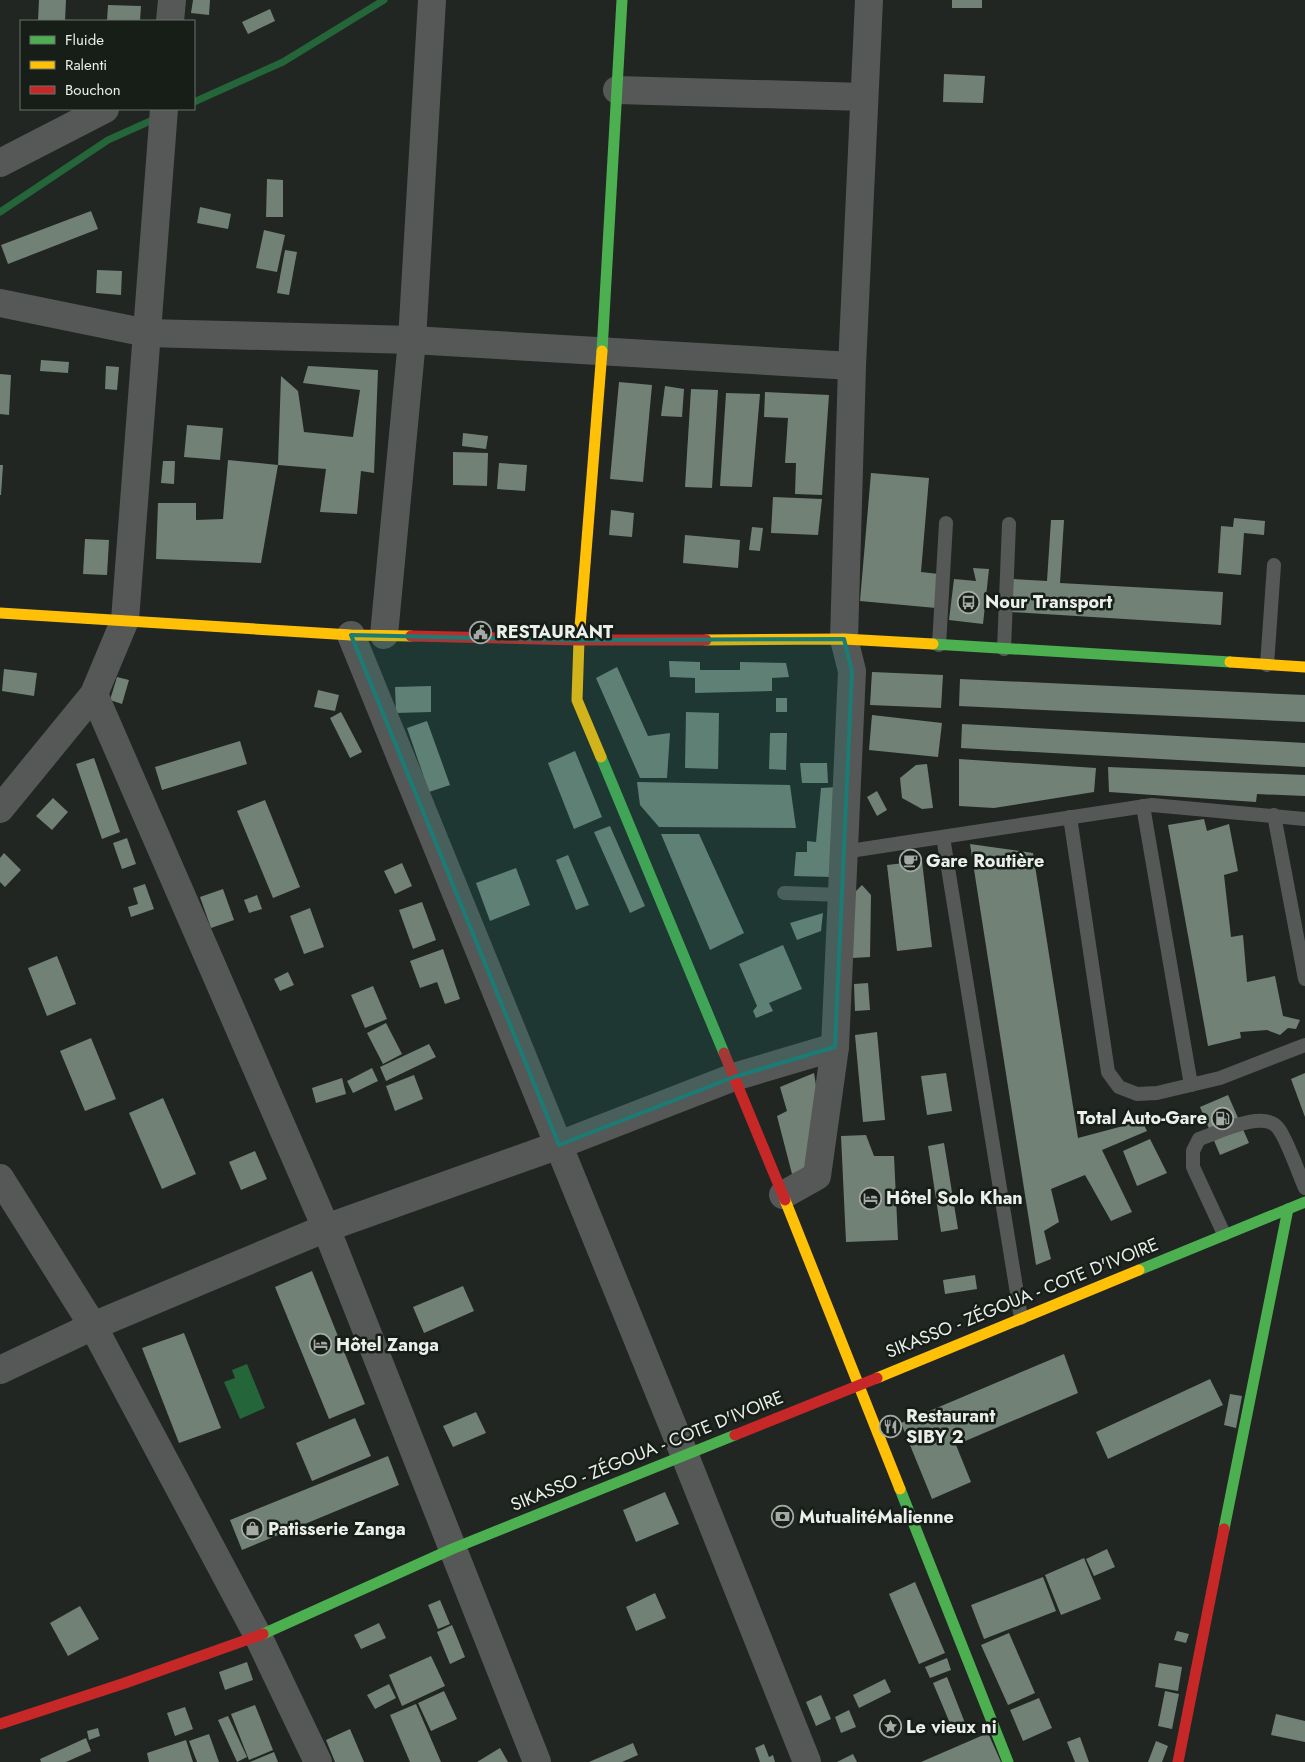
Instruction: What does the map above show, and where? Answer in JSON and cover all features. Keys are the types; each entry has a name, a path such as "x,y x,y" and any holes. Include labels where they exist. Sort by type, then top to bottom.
{"main road":[{"path":"622,0 602,352 579,640 578,700 783,1195 1008,1762"},
{"path":"0,613 351,635 579,640 844,639 1305,668"},
{"name":"SIKASSO - ZÉGOUA - COTE D'IVOIRE","path":"0,1724 125,1683 258,1636 452,1549 685,1456 1305,1202"},
{"path":"1178,1762 1288,1209"}],"street":[{"path":"170,20 172,0"},
{"path":"384,635 412,340 432,0"},
{"path":"783,1195 817,1176 835,1047 852,671 844,639 852,366 869,0"},
{"path":"617,90 864,97"},
{"path":"0,163 104,110"},
{"path":"0,809 94,694 125,620 164,110"},
{"path":"0,303 148,333 412,340 852,366"},
{"path":"351,635 685,1456 807,1762"},
{"path":"94,694 326,1228 537,1762"},
{"path":"0,1370 94,1326 326,1228 559,1146 734,1077 835,1047"},
{"path":"0,1178 94,1326 258,1636 318,1762"}],"lane":[{"path":"940,645 946,523"},
{"path":"1004,649 1009,524"},
{"path":"1267,665 1274,565"},
{"path":"843,852 1143,806 1305,818"},
{"path":"1143,806 1191,1085"},
{"path":"1274,815 1305,979"},
{"path":"1070,817 1108,1072 1119,1087 1137,1094 1157,1093 1220,1078 1305,1045"},
{"path":"943,837 1021,1318"},
{"path":"784,893 842,895"},
{"path":"1224,1234 1193,1167 1193,1152 1199,1139 1253,1121 1268,1120 1278,1128 1305,1188"}],"highlighted area":[{"path":"351,635 579,640 844,639 852,671 835,1047 734,1077 559,1145"}],"shaded area":[{"path":"247,1364 265,1408 240,1419 224,1382 235,1378 232,1370"}],"building":[{"path":"39,0 66,0 65,20 38,20"},
{"path":"193,0 210,0 209,15 191,13"},
{"path":"952,0 982,0 982,8 952,8"},
{"path":"108,5 141,6 140,20 107,20"},
{"path":"270,9 275,21 248,34 242,22"},
{"path":"944,74 985,76 983,103 943,102"},
{"path":"267,179 283,180 283,217 266,217"},
{"path":"200,207 231,214 228,229 197,223"},
{"path":"91,211 98,229 8,264 1,245"},
{"path":"264,230 285,235 277,272 256,268"},
{"path":"285,250 297,252 289,295 277,293"},
{"path":"97,270 122,271 121,295 96,293"},
{"path":"41,360 69,362 68,373 40,371"},
{"path":"106,366 119,367 117,390 105,389"},
{"path":"308,366 378,370 374,473 361,471 357,514 320,512 326,469 278,465 281,376 298,391 304,432 353,437 360,390 303,383"},
{"path":"0,374 11,375 9,415 0,414"},
{"path":"619,382 652,385 643,482 610,479"},
{"path":"665,386 684,389 682,417 661,416"},
{"path":"691,389 718,390 712,488 685,487"},
{"path":"765,392 829,395 822,495 795,494 796,463 785,463 788,418 764,417"},
{"path":"726,393 760,394 752,487 720,486"},
{"path":"187,425 223,428 220,460 184,457"},
{"path":"463,433 488,436 486,449 462,446"},
{"path":"453,452 488,453 487,486 453,485"},
{"path":"228,460 278,465 261,563 156,559 158,503 196,503 196,520 223,519"},
{"path":"163,461 175,461 174,484 161,483"},
{"path":"499,463 527,465 525,491 497,489"},
{"path":"0,465 3,465 1,495 0,495"},
{"path":"871,473 929,478 921,572 939,574 936,608 860,601"},
{"path":"773,497 822,499 818,535 771,533"},
{"path":"611,510 634,513 632,537 609,535"},
{"path":"1234,518 1265,521 1264,535 1244,533 1241,575 1218,573 1221,526 1233,527"},
{"path":"1051,520 1064,520 1060,583 1223,592 1221,625 1011,612 1013,579 1047,581"},
{"path":"752,527 763,528 760,551 749,550"},
{"path":"685,535 740,540 738,568 683,563"},
{"path":"85,539 109,540 107,575 83,574"},
{"path":"973,568 989,569 983,624 949,620 954,579 976,581"},
{"path":"669,661 700,662 700,670 740,670 740,662 786,663 789,677 772,678 772,691 695,693 695,678 670,677"},
{"path":"617,667 648,736 670,733 667,778 640,778 596,678"},
{"path":"4,669 37,673 34,696 2,691"},
{"path":"872,672 943,675 941,708 870,705"},
{"path":"117,677 129,680 122,704 110,700"},
{"path":"960,679 1305,695 1305,722 959,706"},
{"path":"431,686 431,712 396,713 395,687"},
{"path":"318,690 339,695 335,711 314,707"},
{"path":"776,698 787,698 787,712 776,712"},
{"path":"341,712 362,752 350,758 330,718"},
{"path":"686,712 719,713 718,769 685,768"},
{"path":"872,715 942,723 938,757 869,750"},
{"path":"427,721 450,785 429,792 407,728"},
{"path":"962,724 1305,743 1305,767 961,748"},
{"path":"770,733 787,733 786,770 769,769"},
{"path":"240,741 247,764 162,790 155,767"},
{"path":"575,751 602,817 574,829 548,763"},
{"path":"94,758 120,832 102,839 76,764"},
{"path":"959,759 1096,768 1094,792 994,808 959,806"},
{"path":"800,763 827,763 828,783 802,783"},
{"path":"927,764 933,808 922,809 902,798 900,778 916,765"},
{"path":"1108,767 1305,775 1305,796 1257,794 1256,802 1109,792"},
{"path":"637,782 790,785 796,828 659,827 640,805"},
{"path":"838,787 832,877 794,876 796,852 807,852 807,841 816,842 821,788"},
{"path":"877,791 887,810 877,816 867,797"},
{"path":"53,798 68,812 52,830 36,816"},
{"path":"265,800 300,887 273,898 237,811"},
{"path":"1204,819 1207,831 1229,824 1238,871 1224,875 1231,937 1243,935 1247,982 1275,976 1283,1016 1300,1020 1296,1029 1288,1028 1280,1035 1267,1030 1240,1032 1241,1038 1208,1046 1168,825"},
{"path":"610,826 645,906 630,913 594,832"},
{"path":"661,834 699,834 744,933 710,950"},
{"path":"127,838 136,864 122,869 113,843"},
{"path":"970,844 1033,853 1078,1138 1142,1121 1147,1131 1102,1150 1132,1212 1111,1221 1085,1175 1051,1189 1059,1222 1044,1231 1051,1259 1036,1265"},
{"path":"4,853 21,870 5,887 0,882 0,858"},
{"path":"568,855 589,905 576,910 556,860"},
{"path":"922,861 932,947 897,951 887,865"},
{"path":"402,863 412,886 395,894 384,871"},
{"path":"516,868 530,905 490,921 476,883"},
{"path":"145,884 154,909 131,917 128,907 138,904 133,888"},
{"path":"862,885 871,895 870,957 852,958 852,895"},
{"path":"223,889 234,920 211,928 200,897"},
{"path":"257,895 262,909 249,913 244,900"},
{"path":"422,902 436,940 413,949 399,910"},
{"path":"310,908 324,947 304,954 290,916"},
{"path":"823,913 821,931 797,940 790,923"},
{"path":"783,945 802,989 769,1003 773,1011 756,1018 753,1011 757,1006 739,964"},
{"path":"443,949 460,999 445,1004 437,982 420,988 410,961"},
{"path":"57,956 76,1004 47,1016 28,968"},
{"path":"288,972 294,985 280,991 274,979"},
{"path":"868,983 870,1010 855,1011 854,984"},
{"path":"373,986 387,1019 365,1028 351,995"},
{"path":"386,1023 402,1054 383,1064 367,1033"},
{"path":"877,1032 885,1120 863,1122 855,1035"},
{"path":"91,1038 116,1099 85,1111 60,1051"},
{"path":"429,1044 436,1057 386,1081 380,1067"},
{"path":"372,1068 378,1081 353,1093 347,1081"},
{"path":"814,1073 818,1098 806,1169 792,1174 777,1116 787,1111 780,1087"},
{"path":"946,1073 952,1111 927,1115 921,1076"},
{"path":"1305,1073 1305,1117 1291,1079"},
{"path":"414,1075 423,1099 395,1111 386,1086"},
{"path":"342,1078 346,1094 316,1103 312,1088"},
{"path":"1228,1095 1249,1143 1220,1155 1200,1107"},
{"path":"163,1098 196,1174 162,1189 129,1113"},
{"name":"Hôtel Solo Khan","path":"866,1135 874,1156 894,1156 898,1240 846,1242 841,1136"},
{"path":"1150,1139 1167,1173 1137,1186 1123,1151"},
{"path":"944,1143 958,1229 941,1232 928,1146"},
{"path":"255,1151 267,1179 241,1190 229,1162"},
{"name":"Hôtel Zanga","path":"312,1271 365,1404 329,1419 275,1287"},
{"path":"975,1275 977,1289 945,1294 943,1280"},
{"path":"463,1286 474,1311 424,1333 413,1307"},
{"path":"184,1333 221,1428 179,1443 142,1348"},
{"path":"1064,1354 1078,1393 956,1445 971,1482 932,1499 901,1423"},
{"path":"1210,1379 1223,1405 1108,1459 1096,1432"},
{"path":"1230,1394 1242,1396 1236,1428 1224,1425"},
{"path":"476,1412 486,1433 453,1447 443,1426"},
{"path":"355,1418 371,1456 312,1481 296,1443"},
{"path":"388,1456 399,1485 242,1550 230,1520"},
{"path":"665,1492 679,1524 636,1542 623,1510"},
{"path":"1107,1549 1115,1567 1094,1576 1086,1559"},
{"path":"1084,1558 1101,1599 1061,1615 1045,1575"},
{"path":"1043,1577 1056,1611 984,1639 971,1605"},
{"path":"915,1582 945,1653 919,1664 889,1594"},
{"path":"655,1593 666,1618 636,1631 626,1607"},
{"path":"440,1600 450,1624 438,1629 428,1605"},
{"path":"80,1606 99,1639 68,1656 50,1623"},
{"path":"379,1623 386,1638 361,1649 354,1635"},
{"path":"452,1625 465,1657 450,1664 437,1632"},
{"path":"1177,1631 1189,1634 1186,1643 1174,1640"},
{"path":"1009,1633 1035,1693 1008,1705 981,1645"},
{"path":"431,1656 445,1686 402,1706 389,1675"},
{"path":"947,1658 951,1670 930,1678 925,1667"},
{"path":"247,1662 253,1680 225,1690 219,1672"},
{"path":"1159,1663 1182,1667 1178,1691 1155,1687"},
{"path":"947,1677 965,1723 952,1728 933,1683"},
{"path":"885,1679 891,1692 859,1708 853,1695"},
{"path":"389,1684 396,1698 375,1709 367,1695"},
{"path":"444,1691 457,1719 431,1731 418,1703"},
{"path":"1165,1691 1179,1694 1172,1729 1158,1726"},
{"path":"821,1695 831,1719 816,1726 806,1702"},
{"path":"1039,1698 1052,1728 1023,1741 1010,1710"},
{"path":"416,1704 441,1762 410,1762 390,1715"},
{"path":"255,1705 273,1750 249,1760 231,1714"},
{"path":"185,1707 193,1729 175,1736 167,1713"},
{"path":"849,1710 856,1727 841,1733 835,1717"},
{"path":"1276,1714 1305,1721 1305,1742 1271,1735"},
{"path":"228,1716 247,1757 237,1762 218,1720"},
{"path":"98,1728 100,1736 89,1740 87,1731"},
{"path":"350,1729 364,1762 335,1762 326,1740"},
{"path":"988,1733 1001,1762 921,1762"},
{"path":"209,1734 219,1762 197,1762 189,1741"},
{"path":"1080,1737 1089,1762 1075,1762 1067,1742"},
{"path":"86,1738 91,1751 66,1762 41,1762 40,1759"},
{"path":"186,1740 193,1762 149,1762 147,1753"},
{"path":"1156,1741 1168,1746 1162,1762 1148,1762"},
{"path":"633,1743 638,1755 622,1762 589,1762"},
{"path":"764,1744 769,1757 773,1755 775,1762 760,1762 755,1748"},
{"path":"500,1748 508,1762 477,1762"},
{"path":"274,1752 278,1762 250,1762"},
{"path":"853,1754 857,1762 837,1762"}],"waterway":[{"path":"195,102 283,62 384,0"},
{"path":"0,212 108,140 157,118"}],"traffic: fast":[{"path":"602,351 622,0"},
{"path":"933,644 1230,662"},
{"path":"601,757 724,1053"},
{"path":"1139,1270 1305,1202"},
{"path":"1224,1529 1288,1209"},
{"path":"263,1634 452,1549 735,1435"},
{"path":"900,1489 1008,1762"}],"traffic: slow":[{"path":"601,757 577,700 579,640 602,351"},
{"path":"0,613 351,635 411,636"},
{"path":"706,640 844,639 933,644"},
{"path":"1230,662 1305,667"},
{"path":"785,1200 900,1489"},
{"path":"877,1378 1139,1270"}],"traffic: jam":[{"path":"411,636 579,640 706,640"},
{"path":"724,1053 785,1200"},
{"path":"735,1435 877,1378"},
{"path":"1178,1762 1224,1529"},
{"path":"0,1724 125,1683 263,1634"}],"place":[{"name":"Nour Transport","path":"969,602"},
{"name":"RESTAURANT","path":"480,632"},
{"name":"Gare Routière","path":"910,861"},
{"name":"Total Auto-Gare","path":"1223,1118"},
{"name":"Hôtel Solo Khan","path":"870,1198"},
{"name":"Hôtel Zanga","path":"320,1345"},
{"name":"Restaurant SIBY 2","path":"890,1426"},
{"name":"MutualitéMalienne","path":"783,1517"},
{"name":"Patisserie Zanga","path":"252,1529"},
{"name":"Le vieux ni","path":"890,1727"}]}
